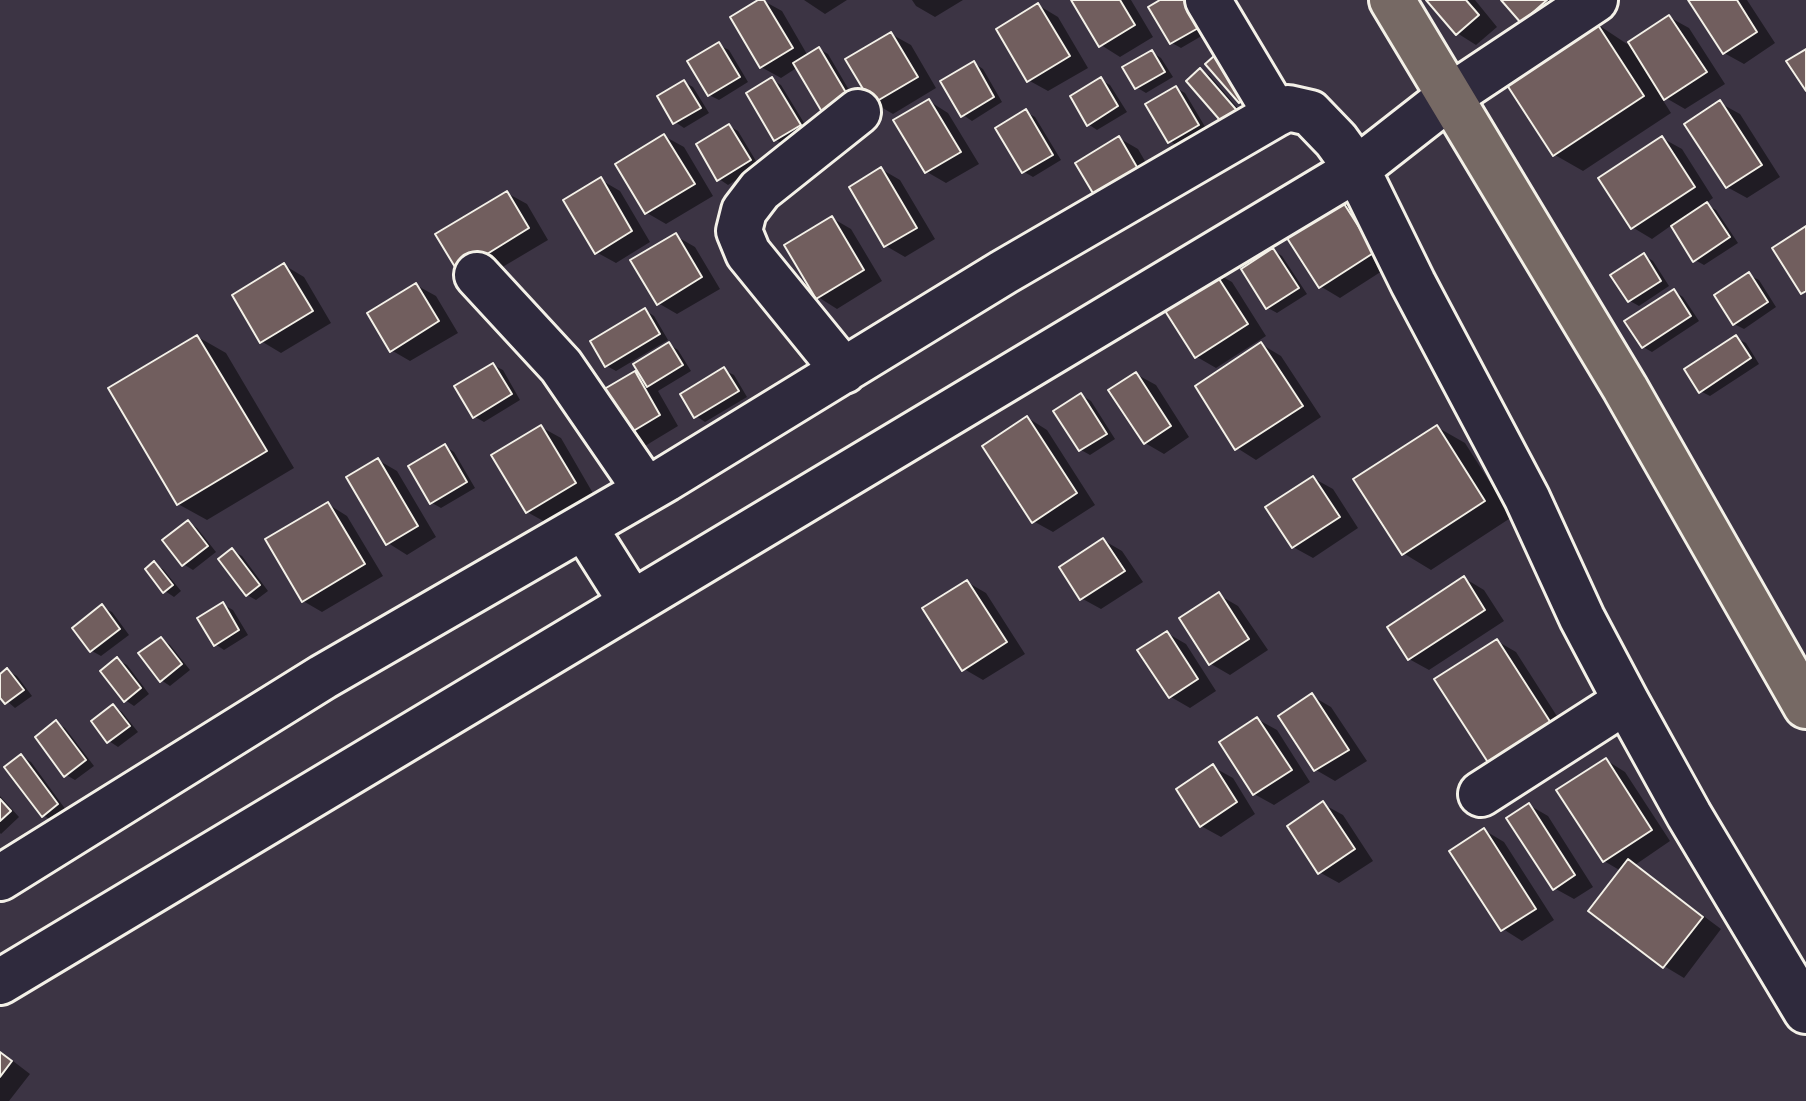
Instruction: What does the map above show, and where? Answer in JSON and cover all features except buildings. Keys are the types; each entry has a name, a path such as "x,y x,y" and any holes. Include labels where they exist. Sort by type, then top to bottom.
{"main road":[{"path":"1392,0 1447,100 1625,388 1806,706"}],"street":[{"path":"1208,0 1330,138 1413,283 1527,498 1582,618 1626,701 1729,884 1806,1011"},
{"path":"0,878 323,677 584,527 1018,264 1330,138 1447,100 1595,0"},
{"path":"844,371 748,253 739,231 744,211 760,190 858,112"},
{"path":"0,982 632,603 1330,138"},
{"path":"477,275 561,366 646,490"},
{"path":"584,527 632,603"},
{"path":"1481,794 1626,701"}]}
